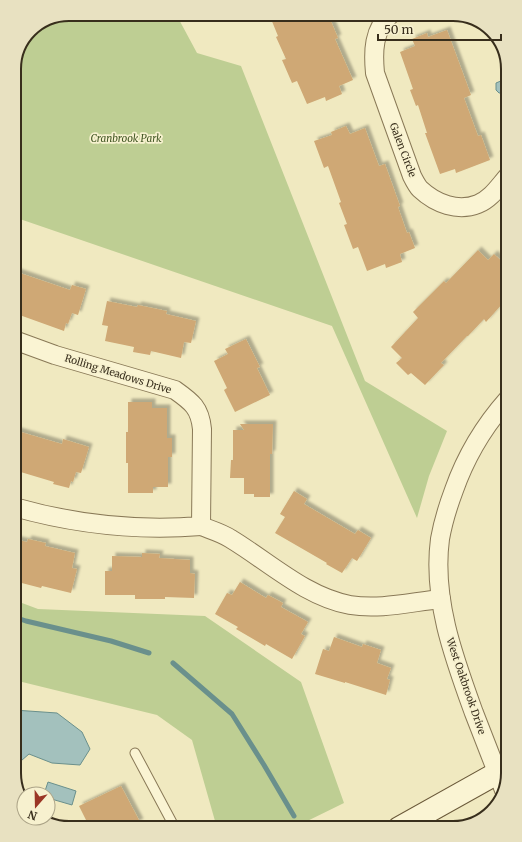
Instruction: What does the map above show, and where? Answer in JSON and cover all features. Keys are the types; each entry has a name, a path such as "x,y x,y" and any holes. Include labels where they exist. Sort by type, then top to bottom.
{"main road":[{"path":"413,821 501,778"}],"street":[{"name":"Galen Circle","path":"384,21 379,28 374,43 373,57 375,73 412,176 420,189 436,201 448,206 464,207 479,204 493,194 501,184"},
{"name":"Rolling Meadows Drive","path":"21,343 55,355 175,390 189,399 197,409 202,429 201,526"},
{"name":"West Oakbrook Drive","path":"501,408 479,437 460,472 447,509 440,539 439,567 441,599 448,633 461,677 501,772"},
{"path":"21,508 78,521 114,526 173,528 201,526 218,532 231,539 315,592 351,605 385,606 441,599"}],"lane":[{"path":"135,753 171,821"}],"green space":[{"name":"Cranbrook Park","path":"63,21 180,21 197,53 241,66 365,381 447,431 429,476 417,518 332,326 21,219 21,66 26,48 37,33 45,27"},
{"path":"21,603 38,609 205,616 301,682 344,803 307,821 215,821 192,740 157,715 21,682"}],"water":[{"path":"501,81 501,93 496,90 496,83"},
{"path":"21,710 57,713 82,732 90,749 80,765 52,763 29,754 21,761"},
{"path":"48,782 76,791 72,805 56,800 56,786 47,786"}],"building":[{"path":"272,21 331,21 338,38 335,39 353,80 339,86 342,94 326,101 325,97 307,104 297,81 292,83 282,60 286,59 276,37 278,36"},
{"path":"447,30 471,95 464,98 478,136 481,135 490,160 456,173 455,169 440,174 425,133 427,133 418,105 416,106 410,90 413,89 400,52 415,46 412,39 427,33 428,37"},
{"path":"346,126 350,134 365,128 379,166 385,164 400,206 398,207 407,233 409,232 415,248 400,254 402,262 386,268 385,264 367,271 358,247 353,249 344,225 347,224 339,203 341,202 328,166 324,168 314,141 332,135 331,132"},
{"path":"478,250 488,260 494,254 501,260 501,305 486,322 484,319 441,363 444,365 425,385 411,373 408,375 396,363 402,358 391,347 418,318 413,312 444,281 446,283"},
{"path":"21,273 70,290 72,285 86,289 78,315 72,313 68,324 66,323 64,331 21,316"},
{"path":"107,301 167,311 166,314 196,321 191,343 184,342 181,358 151,351 150,355 133,352 134,347 105,341 108,326 102,325"},
{"path":"246,339 260,367 257,368 270,395 235,412 224,390 227,388 214,361 228,354 225,349"},
{"path":"128,402 152,402 152,408 167,408 167,438 172,438 172,457 168,457 168,487 153,487 153,493 128,493 126,432 128,432"},
{"path":"240,424 273,424 272,454 270,454 270,497 254,497 254,494 244,494 244,478 230,478 231,460 233,460 233,430 244,430"},
{"path":"21,432 62,444 63,439 89,447 81,473 76,472 73,482 71,481 69,488 53,484 54,482 21,472"},
{"path":"294,491 307,499 304,504 355,534 358,530 371,538 357,561 352,558 342,573 275,533 285,517 280,514"},
{"path":"28,539 46,543 45,546 75,553 72,568 77,569 71,593 42,586 41,588 21,583 21,541 27,542"},
{"path":"142,553 160,554 159,558 190,560 190,573 195,574 194,598 165,597 165,599 135,599 135,595 105,595 105,571 112,571 112,556 142,557"},
{"path":"240,582 266,598 268,595 283,603 281,607 308,622 301,634 305,636 292,659 266,644 265,646 236,629 238,627 215,614 227,593 232,595"},
{"path":"334,637 362,647 363,644 381,650 377,663 391,668 387,679 390,680 386,695 315,674 323,649 329,651"},
{"path":"121,786 139,821 86,821 79,806"}],"waterway":[{"path":"21,619 111,641 149,653"},
{"path":"173,663 232,714 294,816"}]}
